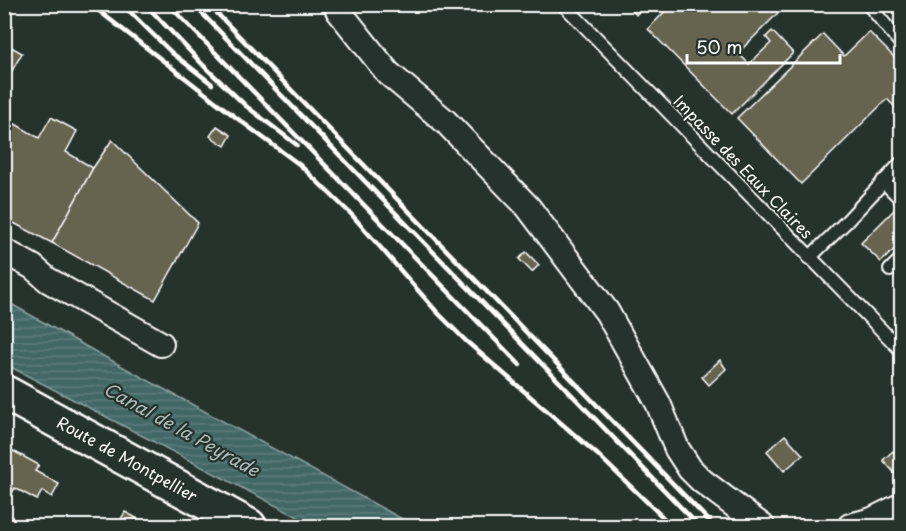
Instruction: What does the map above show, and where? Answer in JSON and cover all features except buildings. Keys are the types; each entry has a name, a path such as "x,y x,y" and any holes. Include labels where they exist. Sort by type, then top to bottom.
{"main road":[{"name":"Route de Montpellier","path":"4,392 249,526"},
{"name":"Route de Montpellier","path":"4,417 202,526"}],"street":[{"path":"338,10 388,73 447,122 528,207 607,312 658,403 677,449 690,469 702,481 762,526"},
{"path":"4,251 33,267 48,280 161,344"},
{"path":"850,526 872,520 902,505"}],"lane":[{"name":"Impasse des Eaux Claires","path":"563,4 902,351"},
{"path":"868,4 902,45"},
{"path":"809,258 902,162"},
{"path":"883,181 902,200"},
{"path":"890,270 902,258"}],"water":[{"name":"Canal de la Peyrade","path":"4,300 415,526 315,526 5,364"}],"railway":[{"path":"90,4 300,165 352,215 437,312 466,341 598,455 672,526"},
{"path":"122,4 172,53 212,84"},
{"path":"145,4 246,106 297,145"},
{"path":"168,4 520,365"},
{"path":"193,4 699,526"},
{"path":"208,4 714,526"}]}
